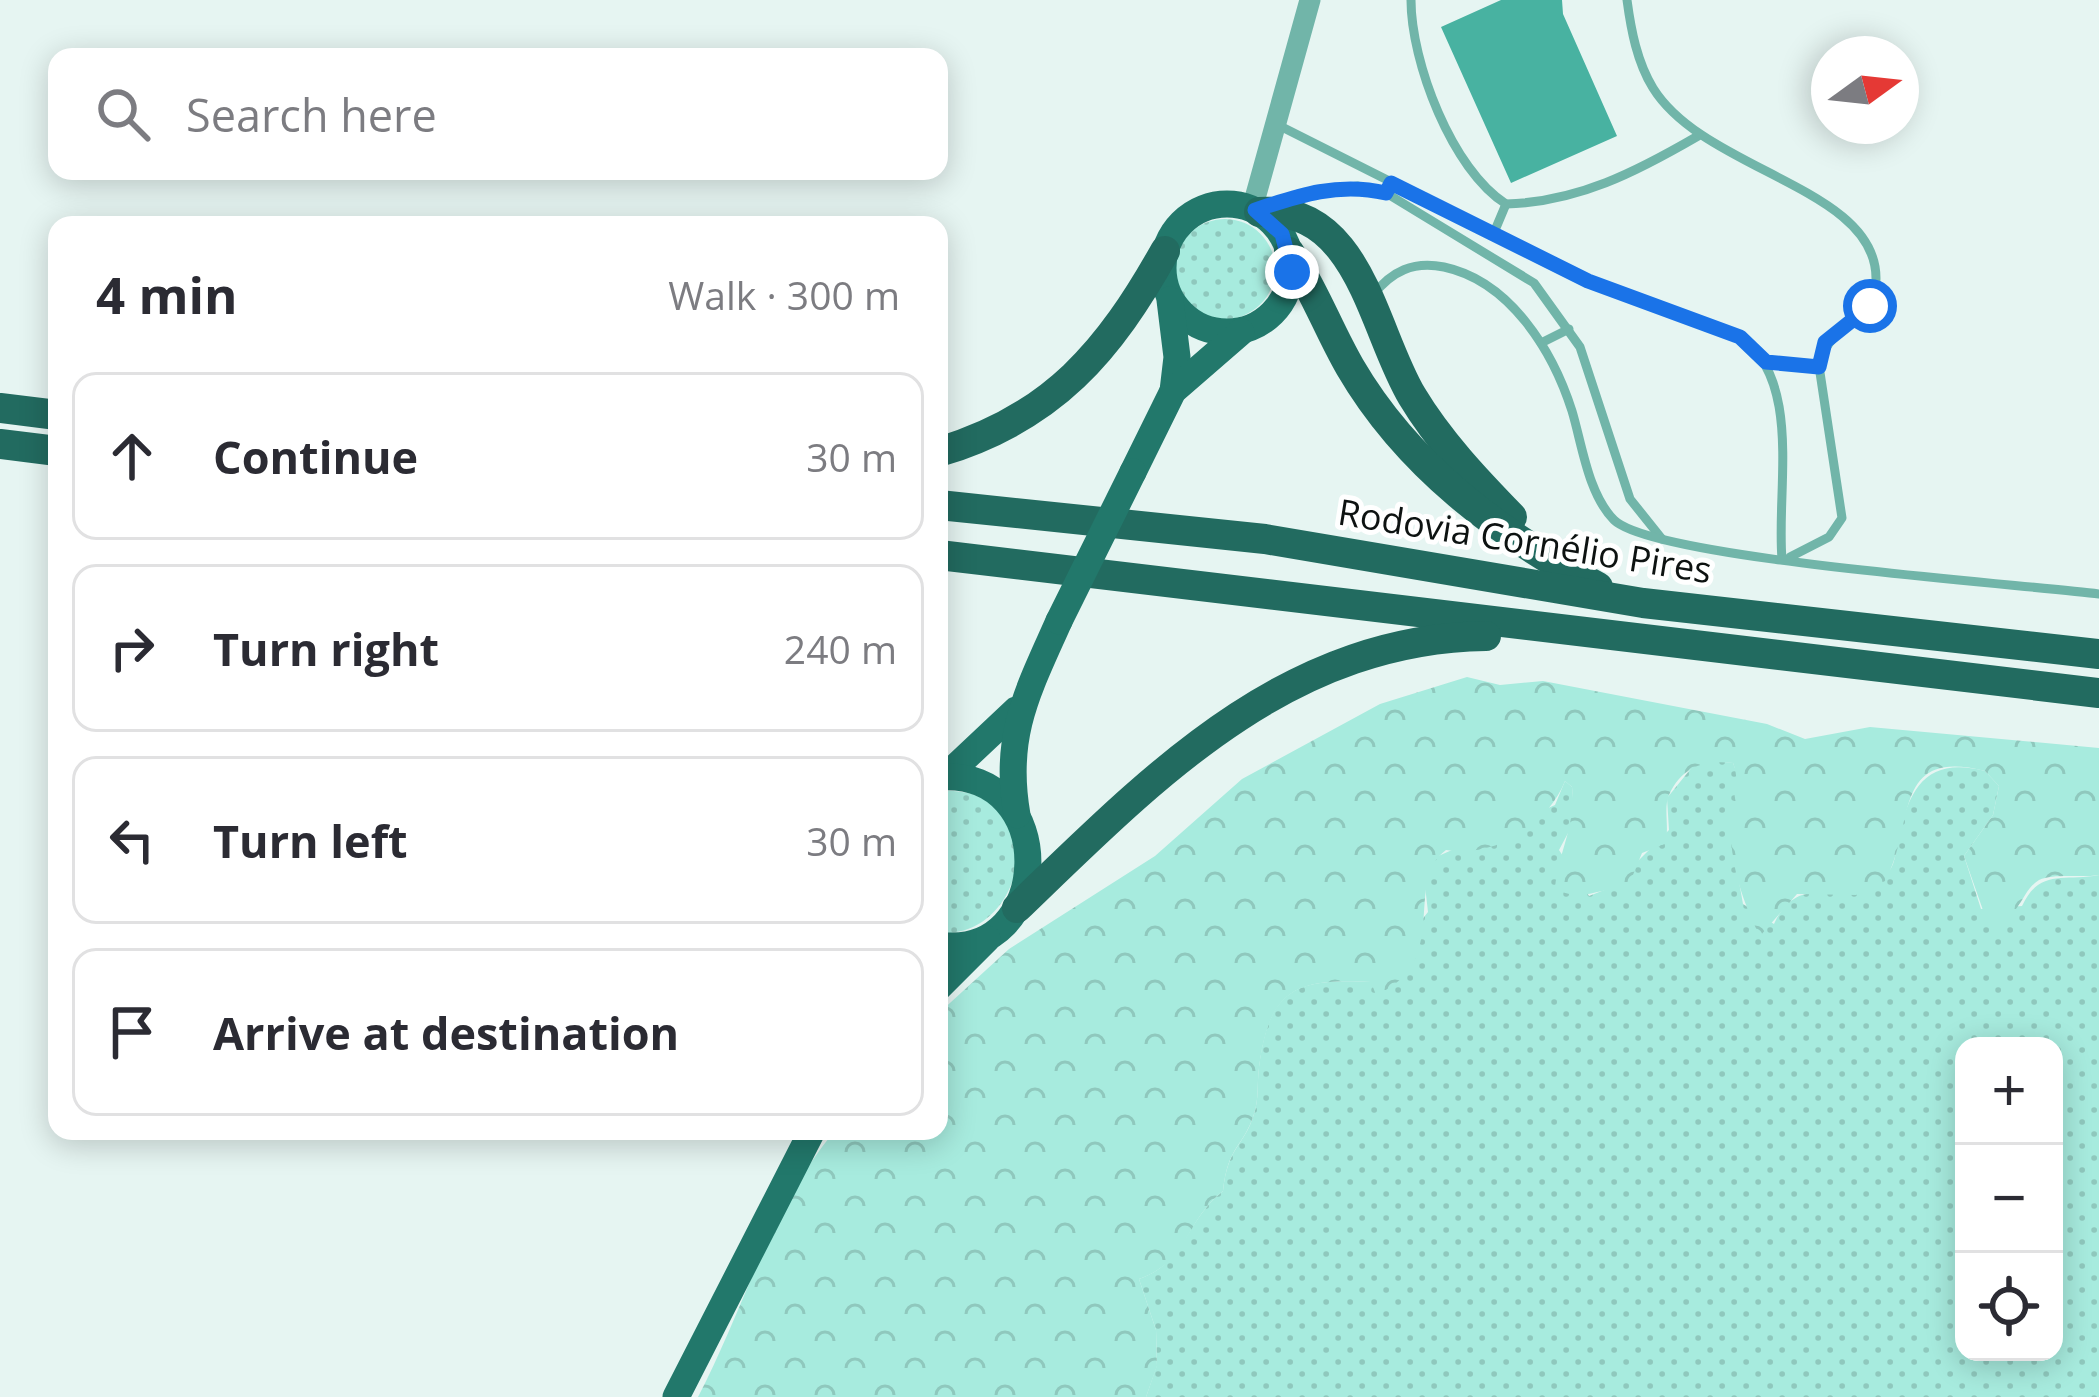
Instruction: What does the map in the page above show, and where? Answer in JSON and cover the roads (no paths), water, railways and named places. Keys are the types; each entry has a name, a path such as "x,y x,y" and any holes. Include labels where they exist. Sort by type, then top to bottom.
{"highway":[{"path":"1255,210 1308,219 1348,256 1410,394 1433,428 1563,568"},
{"path":"948,449 1008,426 1052,398 1126,321 1165,251"},
{"path":"1289,252 1379,414 1427,468 1502,529 1563,568 1643,603"},
{"path":"0,408 48,414"},
{"path":"0,444 48,450"},
{"name":"Rodovia Cornélio Pires","path":"948,506 1265,539 1643,603 2099,654"},
{"name":"Rodovia Cornélio Pires","path":"948,556 2099,693"},
{"path":"1009,917 1120,808 1228,721 1295,681 1397,646 1455,637 1630,635"}],"main road":[{"path":"948,978 1009,917 1030,861 1010,770 1023,702 1059,621 1174,392 1241,332 1276,310 1292,272 1282,234 1255,210 1211,206 1190,215 1165,251 1176,341 1174,392"},
{"path":"1169,296 1199,327 1241,332"},
{"path":"948,771 1023,702"},
{"path":"948,777 974,781 998,794 1017,814"},
{"path":"948,944 977,941 1009,917"},
{"path":"676,1397 805,1140"}],"street":[{"path":"1255,210 1310,0"}],"lane":[{"path":"1411,0 1411,29 1442,114 1469,171 1486,191 1506,204 1549,203 1596,188 1698,136"},
{"path":"1627,0 1631,33 1652,86 1698,136 1735,160 1828,201 1868,245 1876,274 1870,306 1825,342 1819,367 1844,510 1829,537 1784,559"},
{"path":"1276,124 1388,188 1534,283 1569,329 1630,500 1665,543"},
{"path":"1255,210 1314,191 1388,188 1588,281 1740,337 1766,362 1780,416 1784,559"},
{"path":"1493,235 1506,204"},
{"path":"1368,302 1404,268 1448,268 1493,289 1540,344 1571,407 1604,507 1625,529 1665,543 2099,594"},
{"path":"1540,344 1569,329"},
{"path":"1766,362 1819,367"}]}
